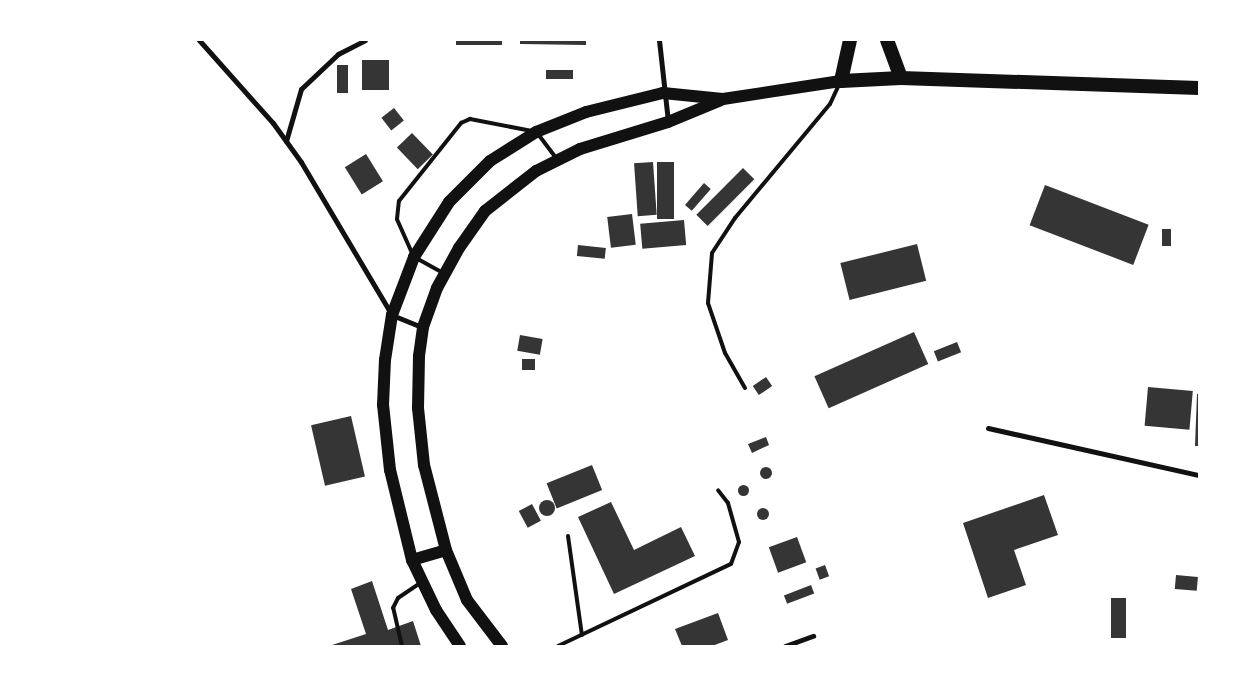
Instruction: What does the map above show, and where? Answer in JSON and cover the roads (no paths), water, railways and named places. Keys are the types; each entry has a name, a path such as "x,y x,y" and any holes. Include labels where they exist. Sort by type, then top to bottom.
{"highway":[{"path":"850,40 841,81 901,78 1199,88"},
{"path":"887,40 901,78"}],"main road":[{"path":"502,646 467,600 446,550 424,465 418,408 423,327 445,274 485,211 536,172 580,149 668,122 723,99 841,81"},
{"path":"460,646 436,610 412,560 390,470 383,405 385,360 392,315 414,257 449,202 483,168 536,132 586,112 663,93 723,99"},
{"path":"412,560 446,550"}],"street":[{"path":"199,40 286,141 392,315 423,327"},
{"path":"286,141 301,89 338,54 365,40"},
{"path":"659,40 663,93 668,122"},
{"path":"988,428 1199,475"},
{"path":"785,646 813,636"}],"lane":[{"path":"745,388 725,353 708,303 712,253 736,218 830,104 841,81"},
{"path":"445,274 414,257 397,220 399,201 461,123 470,119 536,132 558,160"},
{"path":"558,646 731,564 740,542 728,503 718,490"},
{"path":"568,536 582,635"},
{"path":"402,646 393,608 398,598 422,581"}]}
